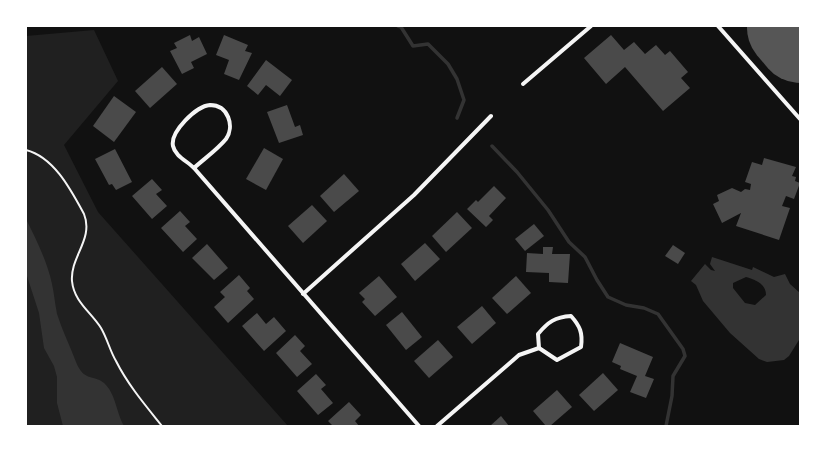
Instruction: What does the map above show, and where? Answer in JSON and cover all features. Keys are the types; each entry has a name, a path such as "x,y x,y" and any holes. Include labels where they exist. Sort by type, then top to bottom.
{"street":[{"path":"523,84 591,26"},
{"path":"718,26 800,119"},
{"path":"194,168 226,139 231,129 231,121 226,113 217,107 209,105 200,109 178,128 173,136 173,146 178,156 194,168 419,426"},
{"path":"303,294 414,195 491,116"},
{"path":"571,316 578,324 583,336 581,347 557,360 539,348 538,334 548,322 558,317 571,316"},
{"path":"437,426 519,355 539,348"}],"path":[{"path":"26,150 41,156 52,166 84,214 86,220 86,233 74,266 72,281 74,289 81,304 100,327 116,362 162,426"}],"shaded area":[{"path":"94,30 118,81 64,145 98,212 288,426 26,426 26,36"},
{"path":"26,219 47,267 52,284 57,314 76,362 85,375 100,380 108,387 124,426 63,426 57,403 57,377 54,366 44,348 39,313 26,273"},
{"path":"712,257 752,270 753,267 774,277 785,274 790,284 800,293 799,340 789,356 784,360 767,362 759,359 730,333 703,301 696,285 691,281 705,264 711,270 715,271 710,264","holes":["746,277 760,283 766,291 766,295 755,305 745,303 733,288 733,283"]}],"building":[{"path":"190,35 192,41 199,37 207,54 191,62 194,68 182,74 170,51 177,48 174,43"},
{"path":"224,35 248,45 245,51 252,53 239,80 224,74 229,60 216,55"},
{"path":"611,35 624,50 634,42 645,54 656,45 665,55 670,51 688,72 681,78 690,88 663,111 625,67 606,84 584,58"},
{"path":"266,60 292,80 280,96 266,85 258,95 247,86"},
{"path":"162,67 177,84 150,108 135,91"},
{"path":"114,96 136,112 114,142 93,126"},
{"path":"287,105 295,127 300,125 303,135 279,143 267,112"},
{"path":"264,148 283,159 266,190 246,179"},
{"path":"115,149 132,182 116,190 112,184 109,185 95,159"},
{"path":"764,158 796,167 792,176 796,177 795,181 800,183 794,199 786,196 782,206 790,208 779,240 736,226 741,213 722,223 713,204 719,201 717,195 732,188 741,192 745,189 750,190 751,184 745,182 752,162 762,165"},
{"path":"344,174 359,191 334,212 320,196"},
{"path":"152,179 162,190 156,194 167,206 152,219 132,196"},
{"path":"494,186 506,198 489,216 493,220 486,227 467,209 476,200 478,202"},
{"path":"312,205 327,221 303,243 288,226"},
{"path":"180,211 190,222 185,226 197,239 183,252 161,228"},
{"path":"457,212 472,228 446,252 432,236"},
{"path":"534,224 544,236 525,251 515,239"},
{"path":"425,243 440,259 415,281 401,264"},
{"path":"207,244 228,268 214,280 192,258"},
{"path":"673,245 685,253 678,264 665,256"},
{"path":"543,247 553,247 552,254 570,254 568,283 549,282 549,273 526,272 527,253 543,254"},
{"path":"239,275 250,288 247,291 254,299 228,323 214,307 225,297 220,292"},
{"path":"379,276 397,297 375,316 362,302 365,299 359,293"},
{"path":"516,276 531,293 507,314 492,298"},
{"path":"482,306 496,323 472,344 457,327"},
{"path":"402,312 422,337 406,350 386,325"},
{"path":"257,313 266,324 274,317 286,331 264,351 242,326"},
{"path":"295,335 305,346 300,351 312,364 297,377 276,353"},
{"path":"438,340 453,357 429,378 414,361"},
{"path":"620,343 653,357 645,376 654,379 646,398 630,392 637,376 620,369 621,366 612,362"},
{"path":"603,373 618,390 594,411 579,395"},
{"path":"316,374 326,385 321,389 333,403 318,415 297,391"},
{"path":"557,390 572,407 550,426 546,426 533,411"},
{"path":"349,402 361,415 355,421 359,426 333,426 328,421"},
{"path":"501,416 509,426 490,426"}],"waterway":[{"path":"398,26 401,27 413,46 428,44 448,64 457,79 464,100 457,118"},
{"path":"492,146 517,172 548,210 569,242 585,257 608,297 626,305 644,308 658,314 683,349 685,356 673,376 672,396 666,426"}],"runway":[{"path":"789,28 800,41"}]}
